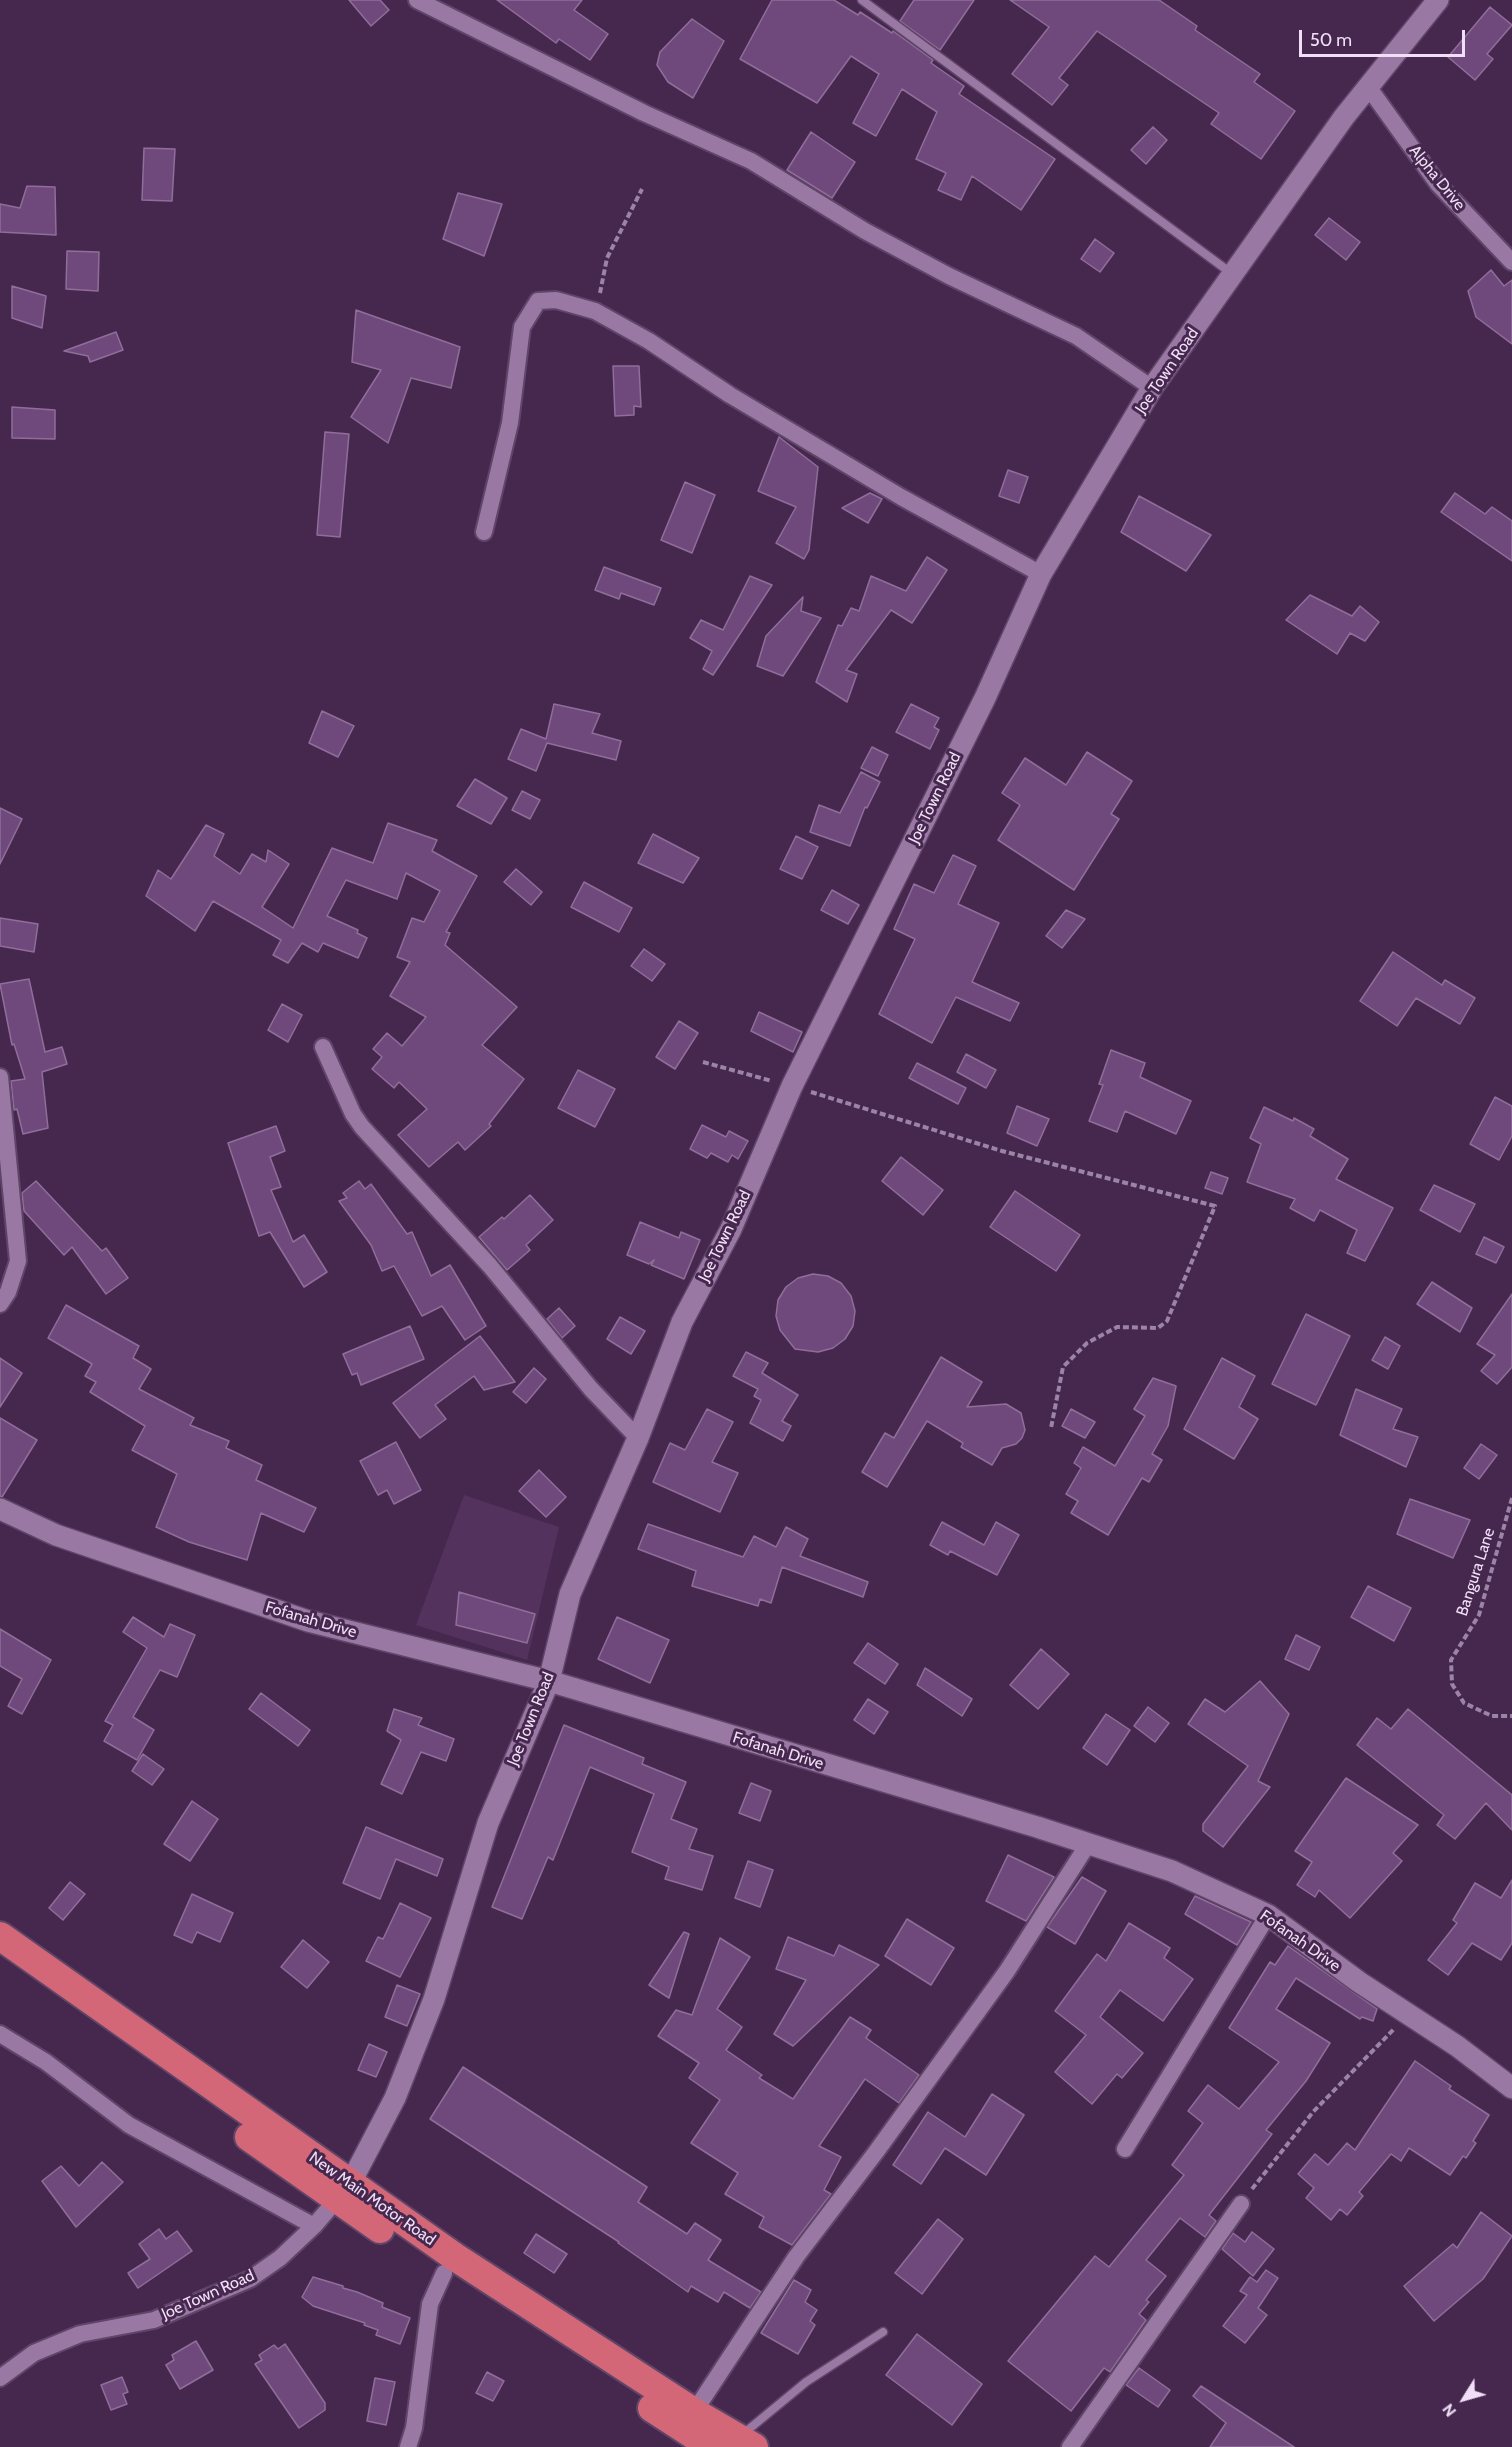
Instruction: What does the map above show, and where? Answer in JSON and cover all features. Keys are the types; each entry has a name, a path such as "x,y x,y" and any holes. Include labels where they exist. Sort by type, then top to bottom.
{"highway":[{"name":"New Main Motor Road","path":"0,1936 343,2192 444,2273 735,2444"},
{"name":"New Main Motor Road","path":"0,1960 343,2192 456,2257 694,2412 735,2444"}],"street":[{"path":"417,0 644,113 751,161 876,237 950,276 1076,336 1152,388"},
{"name":"Joe Town Road","path":"0,2378 34,2353 80,2334 154,2320 250,2279 280,2258 314,2226 343,2192 395,2098 434,1999 488,1823 549,1681 570,1594 638,1438 682,1322 731,1229 792,1086 985,698 1041,574 1152,388 1344,117 1438,0"},
{"name":"Alpha Drive","path":"1369,88 1438,184 1512,262"},
{"path":"483,532 510,423 522,327 538,302 556,300 595,311 649,341 730,395 901,497 1041,574"},
{"path":"323,1047 353,1114 362,1127 490,1266 591,1389 638,1438"},
{"path":"0,1077 18,1261 8,1292 0,1304"},
{"name":"Fofanah Drive","path":"0,1509 56,1535 308,1621 549,1681 1037,1827 1172,1871 1268,1915 1408,2015 1457,2046 1512,2088"},
{"path":"694,2412 796,2256 876,2152 1007,1971 1088,1844"},
{"path":"1125,2149 1268,1915"},
{"path":"0,2034 46,2062 129,2125 314,2226"},
{"path":"1070,2447 1241,2204"},
{"path":"408,2447 414,2428 430,2304 444,2273"}],"lane":[{"path":"862,0 1234,275"},
{"path":"735,2444 806,2382 883,2332"}],"path":[{"path":"595,311 607,258 642,189"},
{"path":"703,1062 792,1086 1002,1151 1215,1206 1167,1320 1158,1328 1117,1327 1087,1343 1063,1367 1051,1428"},
{"name":"Bangura Lane","path":"1512,1498 1479,1615 1451,1660 1452,1684 1464,1703 1492,1716 1512,1716"},
{"path":"1241,2204 1313,2112 1408,2015"}],"shaded area":[{"path":"464,1495 559,1527 527,1660 416,1625"}],"building":[{"path":"349,0 380,0 389,10 371,26"},
{"path":"497,0 582,0 574,10 608,34 590,60 559,39 556,43"},
{"path":"772,0 834,0 858,15 860,12 892,33 893,31 933,60 931,63 964,86 959,94 1055,159 1021,210 972,176 961,200 938,190 946,173 916,159 937,112 902,89 876,136 853,123 879,74 851,56 817,103 740,59"},
{"path":"914,0 974,0 940,50 900,21"},
{"path":"1010,0 1159,0 1197,26 1195,30 1260,74 1254,82 1295,111 1261,159 1211,124 1219,113 1097,31 1059,78 1068,85 1052,105 1012,74 1049,27"},
{"path":"1490,7 1512,25 1487,54 1493,59 1475,80 1448,57"},
{"path":"692,19 724,41 693,98 668,82 657,65 660,52"},
{"path":"1153,127 1167,140 1146,164 1131,150"},
{"path":"811,132 855,162 832,198 787,170"},
{"path":"144,148 175,149 172,201 142,200"},
{"path":"27,186 55,187 56,235 0,232 0,204 20,208"},
{"path":"458,193 502,204 484,256 443,239"},
{"path":"1329,218 1360,242 1346,260 1315,235"},
{"path":"1095,239 1114,253 1100,272 1081,259"},
{"path":"67,251 99,252 98,291 66,289"},
{"path":"1491,270 1504,286 1512,280 1512,344 1476,317 1468,291"},
{"path":"12,286 46,296 42,328 12,318"},
{"path":"356,310 460,347 451,388 411,378 388,443 351,417 381,370 352,362"},
{"path":"116,332 123,350 90,362 88,356 64,351"},
{"path":"613,366 639,366 641,407 634,406 634,415 615,416"},
{"path":"12,407 55,410 55,439 12,438"},
{"path":"325,432 349,434 340,537 317,535"},
{"path":"779,437 818,467 809,550 804,559 776,543 796,507 758,491"},
{"path":"1008,470 1028,477 1019,503 999,496"},
{"path":"685,482 715,495 692,553 661,540"},
{"path":"870,493 882,499 868,523 842,508"},
{"path":"1455,493 1485,514 1492,507 1512,521 1512,561 1441,512"},
{"path":"1139,496 1211,535 1186,571 1121,532"},
{"path":"927,557 947,570 912,623 891,610 846,670 857,674 847,702 816,682 838,625 842,626 851,608 859,611 871,576 906,591"},
{"path":"604,567 661,588 654,605 621,593 619,599 595,590"},
{"path":"750,576 772,585 713,675 703,669 712,651 690,638 701,620 723,630"},
{"path":"1310,595 1352,616 1360,606 1379,622 1365,641 1350,633 1337,654 1286,620"},
{"path":"803,597 801,611 821,618 783,676 757,666 766,636"},
{"path":"554,704 600,714 592,733 621,741 616,760 547,743 536,771 508,759 521,729 546,739"},
{"path":"911,704 939,718 934,727 939,730 930,749 896,732"},
{"path":"322,711 354,726 338,757 309,743"},
{"path":"872,747 888,755 878,776 861,768"},
{"path":"1087,752 1132,781 1111,814 1119,819 1074,890 998,840 1020,805 1002,793 1025,758 1066,785"},
{"path":"861,772 880,782 867,808 865,807 850,846 810,832 819,805 840,813"},
{"path":"475,779 507,798 491,824 457,806"},
{"path":"522,791 540,800 530,819 512,810"},
{"path":"0,808 22,819 0,864"},
{"path":"388,823 437,840 432,851 477,876 446,932 450,933 445,945 517,1007 482,1045 524,1079 489,1124 491,1126 465,1150 458,1142 429,1167 398,1135 427,1109 399,1082 394,1088 372,1069 382,1057 373,1049 387,1033 402,1046 426,1017 390,996 410,962 397,957 412,918 424,922 440,891 406,873 397,899 346,880 327,916 358,930 357,933 367,938 358,958 323,943 318,952 302,943 288,963 273,955 281,940 213,901 195,931 146,896 158,870 171,879 206,825 224,834 214,856 240,874 252,854 266,862 268,850 289,864 262,907 293,928 332,848 373,863"},
{"path":"653,834 699,858 683,883 638,863"},
{"path":"796,836 818,847 802,879 780,869"},
{"path":"953,855 976,866 958,904 999,923 972,982 1019,1003 1010,1021 956,997 932,1043 879,1014 915,939 894,929 914,884 934,893"},
{"path":"516,869 542,892 531,905 504,882"},
{"path":"584,882 632,908 619,932 571,907"},
{"path":"832,890 859,905 848,924 821,910"},
{"path":"1066,910 1085,919 1062,948 1046,936"},
{"path":"0,918 38,924 34,952 0,946"},
{"path":"644,949 665,964 652,981 631,966"},
{"path":"1393,952 1442,985 1445,980 1475,998 1460,1024 1416,998 1397,1026 1360,1001"},
{"path":"29,979 45,1052 62,1047 67,1064 42,1072 48,1128 23,1134 17,1109 14,1110 11,1081 25,1079 14,1044 12,1045 0,984"},
{"path":"282,1004 302,1015 288,1042 268,1030"},
{"path":"759,1012 802,1032 793,1052 751,1031"},
{"path":"679,1021 698,1033 675,1069 656,1057"},
{"path":"1111,1050 1145,1063 1140,1077 1191,1101 1176,1134 1125,1111 1117,1132 1089,1121 1103,1085 1099,1084"},
{"path":"966,1054 996,1070 986,1088 957,1072"},
{"path":"917,1063 966,1088 958,1104 909,1078"},
{"path":"578,1070 615,1089 595,1127 558,1108"},
{"path":"1495,1097 1512,1106 1512,1136 1499,1160 1470,1144"},
{"path":"1017,1106 1049,1119 1037,1146 1007,1133"},
{"path":"1264,1107 1293,1121 1294,1118 1314,1129 1310,1136 1348,1159 1336,1179 1393,1208 1365,1261 1347,1253 1357,1230 1320,1210 1314,1221 1290,1208 1295,1199 1247,1182 1261,1144 1250,1138"},
{"path":"702,1125 726,1137 729,1131 748,1141 738,1159 732,1155 728,1162 711,1153 707,1158 690,1149"},
{"path":"276,1126 285,1151 270,1157 281,1187 271,1190 293,1242 304,1235 327,1272 304,1287 270,1232 259,1236 228,1143"},
{"path":"901,1157 943,1190 923,1215 882,1181"},
{"path":"1211,1172 1228,1178 1222,1194 1205,1188"},
{"path":"36,1181 102,1251 106,1248 128,1278 106,1294 72,1247 64,1255 24,1211 22,1193"},
{"path":"359,1181 365,1189 371,1184 407,1234 412,1232 431,1276 450,1265 486,1326 465,1340 442,1306 422,1316 394,1266 382,1271 371,1245 339,1201 347,1198 343,1193"},
{"path":"1434,1185 1475,1204 1460,1232 1420,1210"},
{"path":"1015,1191 1080,1235 1056,1271 990,1227"},
{"path":"530,1195 553,1220 526,1245 530,1250 507,1270 479,1237 502,1217 504,1219"},
{"path":"640,1222 679,1238 681,1232 700,1240 684,1279 651,1265 654,1260 649,1264 627,1255"},
{"path":"1484,1237 1504,1247 1496,1263 1476,1254"},
{"path":"813,1274 828,1276 841,1283 851,1296 855,1311 853,1326 845,1339 833,1348 818,1352 795,1349 780,1330 776,1316 778,1300 786,1287 798,1278"},
{"path":"1432,1282 1472,1308 1460,1332 1417,1304"},
{"path":"1512,1294 1512,1367 1497,1384 1481,1371 1495,1355 1477,1344"},
{"path":"66,1305 139,1346 133,1358 151,1369 139,1389 194,1418 190,1425 229,1441 226,1448 262,1465 256,1480 316,1508 304,1532 261,1513 247,1560 189,1542 156,1527 177,1474 132,1450 145,1426 90,1392 96,1382 85,1376 92,1364 48,1338"},
{"path":"559,1308 575,1326 562,1338 547,1319"},
{"path":"1306,1314 1350,1336 1316,1405 1272,1384"},
{"path":"620,1317 645,1331 631,1354 607,1339"},
{"path":"410,1326 424,1359 361,1385 357,1373 352,1375 343,1354"},
{"path":"480,1336 515,1382 484,1390 474,1376 435,1405 446,1419 420,1438 393,1403"},
{"path":"1385,1337 1400,1346 1388,1369 1372,1360"},
{"path":"746,1352 768,1363 762,1373 798,1395 782,1421 791,1426 783,1441 750,1423 761,1400 754,1396 758,1389 733,1376"},
{"path":"941,1357 982,1382 967,1407 1006,1404 1021,1413 1025,1430 1022,1438 1016,1444 1002,1448 992,1465 961,1447 963,1443 927,1421 887,1487 862,1472 885,1433 894,1438"},
{"path":"0,1358 22,1373 0,1407"},
{"path":"1222,1358 1255,1376 1239,1407 1258,1419 1234,1459 1184,1429"},
{"path":"534,1368 546,1379 526,1403 513,1392"},
{"path":"1153,1378 1176,1386 1168,1426 1152,1454 1162,1460 1149,1482 1142,1478 1108,1535 1071,1513 1078,1501 1066,1494 1081,1468 1074,1463 1083,1447 1115,1466 1145,1416 1134,1409"},
{"path":"1356,1389 1402,1409 1393,1429 1418,1437 1406,1467 1340,1435"},
{"path":"707,1409 733,1422 712,1462 738,1473 720,1512 653,1482 670,1443 685,1450"},
{"path":"1071,1409 1095,1422 1085,1438 1062,1426"},
{"path":"0,1418 37,1440 2,1497 0,1496"},
{"path":"396,1442 421,1490 394,1504 387,1490 378,1495 360,1461"},
{"path":"1481,1444 1497,1455 1479,1479 1464,1468"},
{"path":"539,1470 566,1497 546,1517 519,1491"},
{"path":"1410,1499 1470,1520 1453,1558 1397,1534"},
{"path":"942,1522 984,1545 996,1522 1019,1535 997,1575 950,1551 948,1555 930,1545"},
{"path":"648,1524 743,1557 754,1536 776,1547 786,1527 808,1539 800,1556 868,1582 863,1597 782,1567 771,1603 760,1599 758,1606 692,1586 696,1571 638,1549"},
{"path":"1368,1586 1411,1608 1394,1641 1351,1617"},
{"path":"459,1592 535,1614 527,1643 456,1625"},
{"path":"133,1617 164,1637 170,1624 195,1635 177,1677 160,1670 133,1717 154,1730 137,1760 104,1741 113,1725 105,1721 147,1648 123,1632"},
{"path":"617,1617 669,1640 650,1683 598,1659"},
{"path":"0,1629 51,1660 22,1714 8,1706 22,1679 0,1666"},
{"path":"1296,1635 1320,1647 1309,1670 1285,1659"},
{"path":"868,1643 898,1664 885,1684 854,1663"},
{"path":"1041,1649 1069,1674 1038,1709 1010,1685"},
{"path":"925,1668 972,1699 962,1716 917,1685"},
{"path":"1260,1681 1289,1714 1258,1781 1270,1787 1223,1847 1203,1831 1203,1824 1248,1766 1188,1724 1205,1699 1225,1712"},
{"path":"261,1693 310,1730 298,1746 249,1709"},
{"path":"868,1699 888,1712 874,1734 854,1720"},
{"path":"1148,1707 1169,1723 1155,1742 1134,1726"},
{"path":"394,1709 422,1718 418,1725 454,1739 446,1761 421,1752 402,1794 381,1784 401,1740 387,1731"},
{"path":"1408,1709 1512,1795 1512,1830 1486,1803 1455,1839 1437,1825 1444,1815 1357,1745 1377,1718 1391,1729"},
{"path":"1106,1714 1130,1730 1107,1765 1083,1748"},
{"path":"564,1725 644,1758 642,1764 686,1782 671,1819 697,1829 689,1849 713,1856 702,1890 665,1879 669,1867 632,1852 654,1794 590,1767 553,1860 548,1857 522,1919 492,1907"},
{"path":"143,1754 164,1769 152,1785 132,1771"},
{"path":"1346,1778 1418,1825 1393,1853 1402,1861 1350,1918 1319,1890 1315,1897 1297,1885 1312,1862 1295,1851"},
{"path":"751,1783 771,1791 760,1821 739,1813"},
{"path":"192,1801 218,1819 190,1861 164,1844"},
{"path":"366,1827 443,1859 437,1876 396,1859 380,1899 343,1883"},
{"path":"1008,1855 1054,1877 1026,1921 986,1901"},
{"path":"748,1861 773,1870 760,1907 735,1898"},
{"path":"1082,1877 1106,1891 1075,1944 1047,1927"},
{"path":"1512,1880 1512,1943 1501,1960 1472,1943 1448,1975 1428,1960 1457,1923 1453,1920 1475,1883 1501,1898"},
{"path":"70,1882 85,1894 63,1920 49,1908"},
{"path":"192,1894 233,1913 220,1942 197,1932 192,1943 174,1935"},
{"path":"1195,1896 1251,1922 1237,1945 1185,1914"},
{"path":"400,1903 431,1918 400,1977 366,1961 378,1937 383,1939"},
{"path":"907,1919 954,1948 931,1985 885,1956"},
{"path":"1129,1923 1170,1948 1164,1958 1193,1979 1163,2021 1120,1990 1100,2017 1143,2053 1122,2078 1117,2074 1092,2104 1055,2072 1086,2035 1055,2011 1097,1954 1106,1961"},
{"path":"684,1932 689,1934 669,1998 649,1985"},
{"path":"788,1937 834,1956 839,1945 879,1965 793,2046 774,2034 806,1980 776,1969"},
{"path":"720,1938 750,1957 717,2009 742,2027 726,2050 762,2075 759,2078 793,2099 850,2017 871,2030 866,2038 919,2075 899,2103 865,2079 819,2146 841,2157 824,2190 831,2194 792,2245 759,2227 764,2217 725,2194 738,2173 691,2143 720,2100 689,2078 699,2063 658,2036 676,2010 692,2015"},
{"path":"303,1940 329,1962 307,1988 281,1967"},
{"path":"1288,1946 1377,2009 1373,2021 1362,2017 1360,2019 1296,1978 1276,2009 1330,2043 1306,2081 1266,2130 1272,2134 1209,2215 1216,2221 1205,2237 1180,2218 1146,2260 1166,2276 1146,2300 1149,2302 1139,2314 1146,2320 1110,2372 1104,2368 1071,2411 1008,2361 1095,2256 1109,2267 1184,2175 1172,2165 1203,2123 1188,2111 1208,2085 1239,2109 1279,2062 1229,2028 1270,1962 1275,1965"},
{"path":"397,1985 420,1994 407,2026 385,2017"},
{"path":"369,2044 387,2052 376,2077 358,2070"},
{"path":"1415,2061 1451,2086 1449,2089 1489,2115 1473,2141 1476,2143 1466,2158 1463,2156 1450,2175 1409,2148 1401,2161 1391,2154 1359,2192 1363,2196 1347,2215 1340,2209 1331,2220 1306,2198 1314,2188 1298,2174 1315,2154 1328,2165 1347,2143 1355,2150"},
{"path":"463,2067 647,2187 638,2202 687,2234 695,2223 721,2240 708,2260 761,2292 750,2308 724,2292 718,2302 691,2286 688,2292 619,2242 430,2119"},
{"path":"992,2094 1024,2115 986,2175 945,2148 921,2184 893,2165 928,2112 965,2137"},
{"path":"102,2162 123,2182 76,2227 42,2181 61,2166 79,2186"},
{"path":"1481,2212 1512,2236 1483,2279 1434,2321 1404,2286 1453,2244 1457,2248"},
{"path":"938,2219 963,2239 922,2294 895,2273"},
{"path":"159,2229 166,2239 177,2231 192,2251 138,2288 128,2273 150,2259 139,2244"},
{"path":"1252,2232 1274,2249 1253,2276 1222,2249 1233,2233 1245,2242"},
{"path":"536,2234 567,2254 554,2273 524,2253"},
{"path":"1266,2270 1278,2278 1258,2308 1267,2315 1245,2343 1223,2326 1247,2295 1240,2291 1250,2277 1257,2282"},
{"path":"313,2277 343,2286 343,2288 383,2303 382,2307 410,2318 400,2344 376,2335 378,2330 364,2325 365,2323 313,2306 302,2297"},
{"path":"794,2280 811,2290 805,2302 817,2310 810,2321 815,2325 798,2354 761,2333"},
{"path":"917,2334 982,2384 952,2425 886,2375"},
{"path":"196,2341 213,2370 180,2389 166,2365 174,2360 172,2355"},
{"path":"285,2344 325,2403 325,2410 299,2428 255,2364 262,2360 259,2355 274,2345 278,2349"},
{"path":"1139,2368 1170,2390 1158,2407 1126,2385"},
{"path":"487,2372 504,2381 493,2401 476,2393"},
{"path":"122,2377 128,2392 123,2394 127,2404 111,2410 101,2385"},
{"path":"375,2378 395,2382 386,2425 367,2421"},
{"path":"1201,2386 1294,2447 1210,2447 1226,2423 1193,2396"}]}
